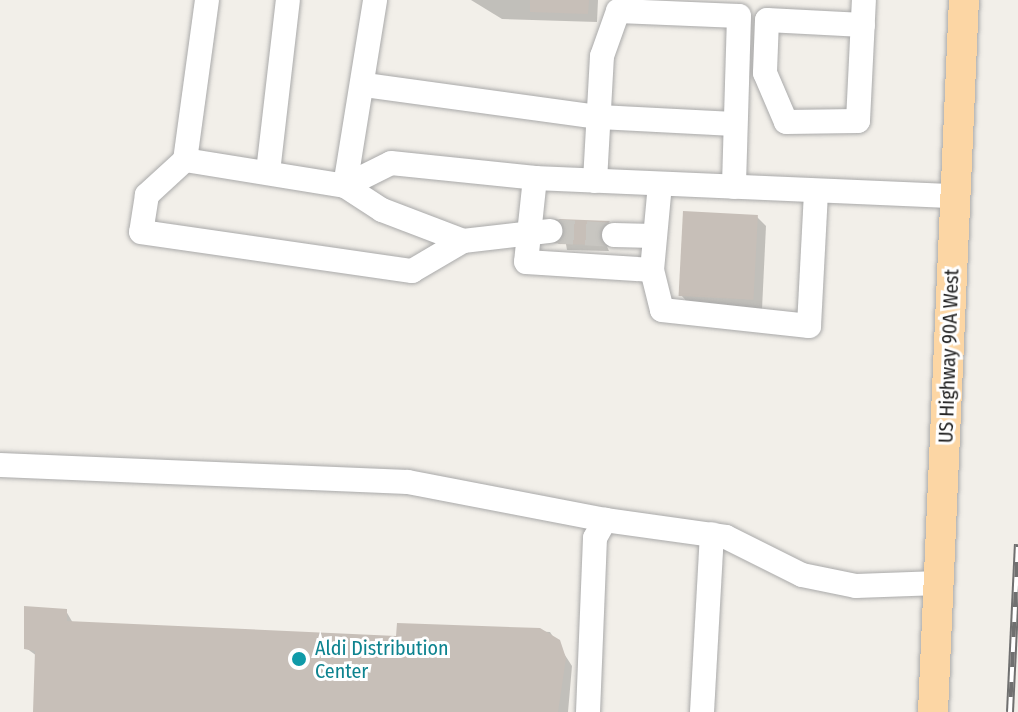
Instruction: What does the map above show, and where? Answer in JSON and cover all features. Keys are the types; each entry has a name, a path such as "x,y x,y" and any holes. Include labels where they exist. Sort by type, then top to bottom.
{"main road":[{"name":"US Highway 90A West","path":"933,712 964,0"}],"lane":[{"path":"207,0 185,160 147,195 141,232 412,271 463,241 540,230"},
{"path":"268,172 288,0"},
{"path":"345,186 365,85 375,0"},
{"path":"863,25 767,20 765,73 786,122 858,121 863,25 864,0"},
{"path":"595,181 602,56 618,11 739,16 734,187"},
{"path":"365,85 599,117 734,124"},
{"path":"185,160 345,186 382,210 463,241"},
{"path":"345,186 391,163 535,178 955,196"},
{"path":"535,178 540,230 526,262 652,270"},
{"path":"660,184 652,270 662,310 809,326 816,191"},
{"path":"614,235 654,236"},
{"path":"0,465 408,482 605,520 712,534 802,575 843,584 939,583"},
{"path":"588,712 595,538 605,520"},
{"path":"702,712 712,534"}],"building":[{"path":"530,0 589,0 588,14 530,12"},
{"path":"683,211 758,215 753,300 679,296"},
{"path":"559,219 610,221 599,234 603,245 558,244 565,230"},
{"name":"Aldi Distribution Center","path":"24,606 67,609 67,621 396,636 397,623 540,628 560,640 566,658 558,712 33,712 35,651 24,649"}],"tunnel":[{"path":"550,231 614,235"}],"railway":[{"path":"1010,712 1018,544"}],"place":[{"name":"Aldi Distribution Center","path":"299,659"}]}
